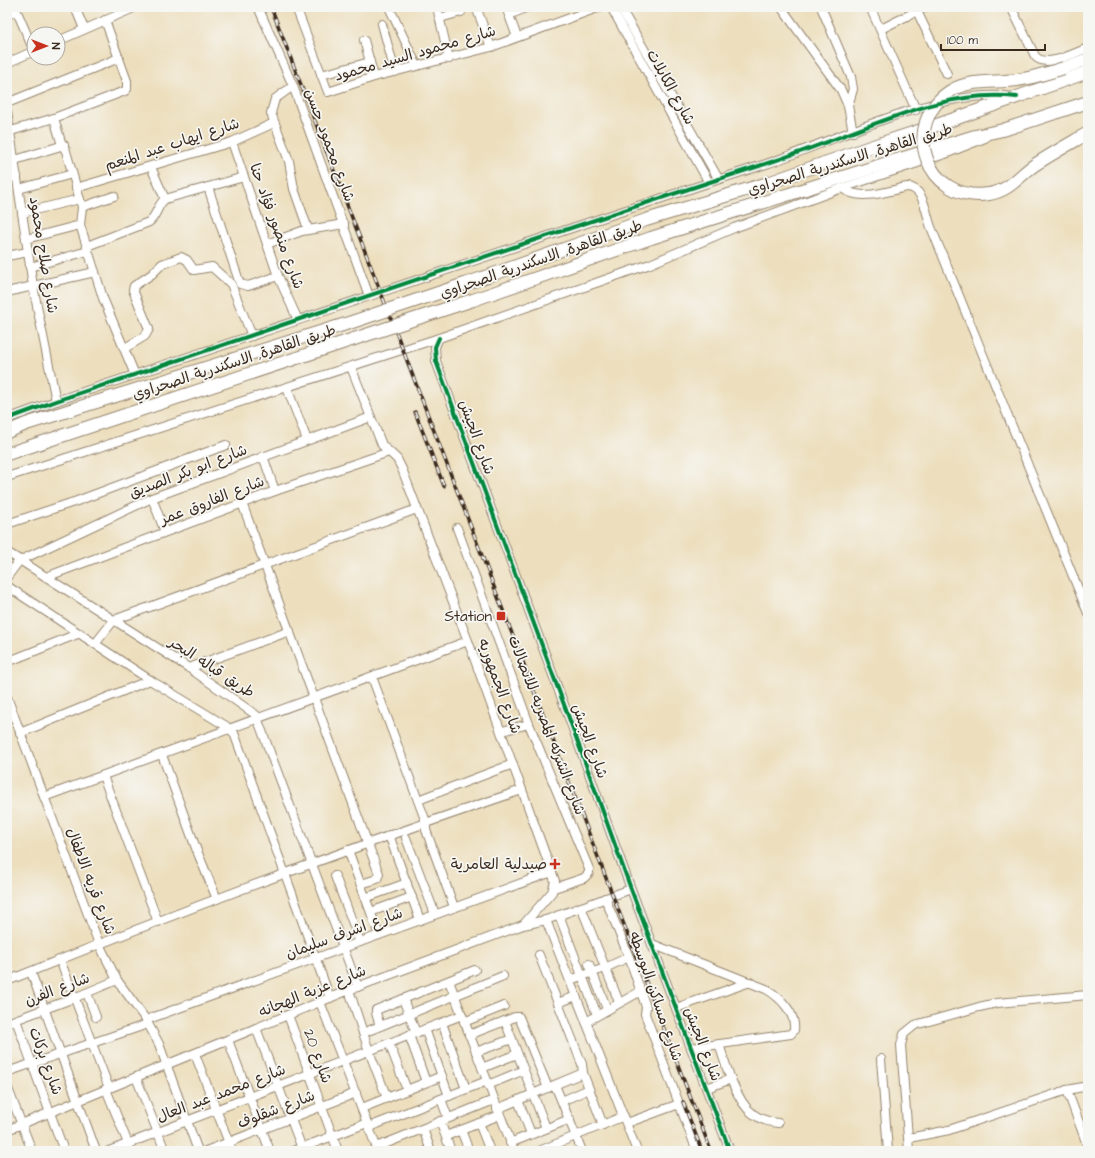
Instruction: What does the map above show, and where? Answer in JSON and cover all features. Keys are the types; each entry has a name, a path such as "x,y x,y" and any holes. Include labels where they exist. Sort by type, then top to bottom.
{"highway":[{"path":"1088,59 1026,79 968,84 950,91 936,104 926,121 923,141 926,161 938,178 954,190 973,195 993,194 1010,187 1035,164 1088,132"},
{"name":"طريق القاهرة, الاسكندرية الصحراوي","path":"7,432 41,419 349,323 646,220 765,184 1088,72"},
{"name":"طريق القاهرة, الاسكندرية الصحراوي","path":"7,454 473,300 678,229 975,136 1002,130 1088,102"}],"street":[{"path":"75,7 84,29"},
{"name":"شارع محمود حسن","path":"258,7 293,86 369,296"},
{"name":"شارع محمود حسن","path":"296,7 328,92"},
{"path":"389,7 416,66"},
{"path":"437,7 449,58"},
{"path":"476,7 491,47"},
{"path":"517,37 507,11 528,7"},
{"name":"شارع محمود السيد محمود","path":"328,92 374,77 491,47 600,7"},
{"name":"شارع الكابلات","path":"611,7 708,181"},
{"name":"شارع الكابلات","path":"620,7 718,178"},
{"path":"781,7 837,82 848,106 853,132"},
{"path":"821,7 851,77 853,89 848,106"},
{"path":"870,7 916,110"},
{"path":"1011,7 1034,56 1040,61 1047,62 1088,48"},
{"path":"66,37 131,8"},
{"path":"881,30 919,8 947,74"},
{"path":"7,15 16,9 26,32"},
{"path":"440,18 460,12"},
{"path":"11,131 54,118 125,92 128,85 105,20"},
{"path":"382,24 396,72"},
{"path":"364,40 374,77"},
{"path":"7,63 26,55"},
{"path":"7,103 119,58"},
{"path":"321,75 370,62"},
{"path":"293,86 275,99 271,113 288,161 294,189 308,230"},
{"path":"7,420 56,401 708,181 786,157 916,110 948,101 981,96 998,95 1017,97"},
{"name":"شارع صلاح محمود","path":"7,112 33,286 56,401"},
{"path":"54,118 61,142 64,145 81,203 80,225 103,298 135,375"},
{"name":"شارع ايهاب عبد المنعم","path":"76,188 232,142 274,123"},
{"path":"678,129 687,124"},
{"path":"7,477 439,338 650,264 734,228 842,188 945,154 1002,130"},
{"name":"شارع منصور فؤاد حنا","path":"232,142 278,276 298,320"},
{"path":"15,160 64,145"},
{"path":"151,167 165,199"},
{"path":"19,189 72,174"},
{"path":"7,178 17,176"},
{"path":"30,267 88,248 149,222 156,215 160,204 165,199 244,176"},
{"path":"208,187 240,284 248,286 278,276"},
{"path":"842,188 850,193 860,196 907,187 913,188 919,192 942,256 1088,614"},
{"path":"22,213 114,196"},
{"path":"267,244 308,230 344,224"},
{"path":"26,239 80,225"},
{"path":"7,256 28,252"},
{"path":"125,348 145,336 149,329 133,290 134,286 152,274 162,264 181,257 187,260 194,270 212,267 231,284 252,336"},
{"path":"7,292 95,272"},
{"name":"شارع الجيش","path":"439,338 435,347 436,361 570,718 631,889 730,1151"},
{"name":"شارع الجمهوريه","path":"351,366 382,445 400,464 502,731 555,881 554,888"},
{"path":"287,388 307,440"},
{"name":"شارع ابو بكر الصديق","path":"19,561 152,498 371,417"},
{"path":"7,524 77,501 226,444"},
{"name":"شارع الفاروق عمر","path":"46,578 242,503 389,452"},
{"path":"263,456 275,491"},
{"path":"152,498 165,532"},
{"path":"242,503 379,876 377,879 361,884"},
{"path":"95,644 114,620 265,563 416,509"},
{"name":"شارع الشركه المصريه للاتصالات","path":"457,528 529,724 589,869 589,873 584,878 554,888"},
{"name":"طريق قباله البحر","path":"7,552 189,668 249,708 259,719 358,987"},
{"path":"7,577 19,561"},
{"path":"7,586 150,680 230,729 236,737 330,998"},
{"path":"189,668 290,631"},
{"path":"7,662 80,634"},
{"path":"44,797 162,755 468,640"},
{"path":"372,677 426,822 426,830 454,907"},
{"path":"20,733 150,680"},
{"name":"شارع قريه الاطفال","path":"7,697 99,944 117,980 147,1022 159,1044 198,1151"},
{"path":"502,731 529,724"},
{"path":"162,755 197,851 217,899"},
{"path":"418,800 513,764"},
{"path":"103,776 158,922"},
{"path":"7,981 99,944 348,850 522,790"},
{"path":"389,835 420,920"},
{"path":"406,838 435,914"},
{"path":"348,850 379,935"},
{"name":"شارع اشرف سليمان","path":"7,1072 92,1044 316,958 552,872"},
{"path":"335,876 360,942"},
{"path":"366,898 407,883"},
{"path":"523,925 554,888"},
{"name":"شارع عزبة الهجانه","path":"7,1130 349,990 523,925 546,920 631,889"},
{"path":"376,910 412,897"},
{"name":"شارع مساكن البوسطه","path":"605,898 629,957 646,1008 645,1014 697,1151"},
{"path":"581,907 619,1002"},
{"path":"559,915 597,1015"},
{"path":"546,920 637,1151"},
{"path":"652,944 750,982 778,997 787,1007 794,1020 794,1030 789,1034 692,1048"},
{"path":"539,955 582,1064 583,1073 603,1125"},
{"path":"570,980 605,968 629,957"},
{"path":"60,960 129,1147"},
{"path":"588,964 607,1009"},
{"path":"380,1026 376,1010 474,970"},
{"path":"31,972 62,1053 96,1151"},
{"path":"363,1033 503,976"},
{"name":"شارع الفرن","path":"7,1023 45,1010 117,980"},
{"path":"448,981 514,1151"},
{"path":"676,1008 750,982"},
{"path":"349,990 369,1051 387,1098"},
{"path":"586,1022 619,1002 641,991"},
{"path":"87,993 96,1017"},
{"path":"909,1151 900,1045 904,1034 915,1025 997,1003 1088,995"},
{"path":"558,1003 576,996"},
{"path":"403,999 409,1014 412,1034 426,1082"},
{"path":"320,1002 378,1149 494,1100"},
{"name":"شارع محمد عبد العال","path":"109,1151 129,1147 158,1132 425,1029 504,1006"},
{"name":"شارع 20","path":"288,1015 338,1151"},
{"path":"469,1035 504,1021 516,1017 520,1018 552,1086 562,1101 582,1151"},
{"name":"شارع بركات","path":"16,1020 64,1151"},
{"path":"504,1021 546,1128"},
{"path":"442,1023 466,1089"},
{"path":"256,1028 303,1149"},
{"path":"425,1029 449,1096"},
{"path":"476,1052 512,1039"},
{"path":"228,1040 270,1151"},
{"path":"390,1043 407,1090"},
{"path":"719,1044 731,1079 752,1114 763,1120 778,1123"},
{"path":"195,1054 232,1151"},
{"path":"482,1068 518,1054"},
{"path":"882,1059 888,1151"},
{"path":"294,1151 303,1149 332,1136 368,1125 466,1089 524,1070"},
{"path":"446,1136 479,1123 518,1100 583,1073"},
{"path":"362,1108 442,1076"},
{"path":"136,1077 165,1151"},
{"path":"707,1088 731,1079"},
{"path":"7,1086 32,1151"},
{"path":"909,1138 949,1130 1067,1090 1088,1086"},
{"path":"562,1101 589,1089"},
{"path":"1067,1090 1088,1147"},
{"name":"شارع شقلوف","path":"206,1151 356,1093"},
{"path":"441,1099 446,1136 452,1151"},
{"path":"518,1100 531,1134"},
{"path":"539,1151 603,1125 679,1104"},
{"path":"510,1143 570,1119"},
{"path":"479,1123 490,1151"},
{"path":"423,1129 431,1151"},
{"path":"461,1130 469,1151"}],"railway":[{"path":"271,7 711,1151"},
{"path":"415,412 444,486"},
{"path":"683,1102 702,1151"}],"cycle path":[{"path":"7,419 56,401 495,253 782,158 911,111 953,100 974,97 1017,97"},
{"path":"439,338 435,347 436,361 631,889 730,1151"}],"place":[{"name":"Station","path":"501,616"},
{"name":"صيدلية العامرية","path":"555,864"}]}
